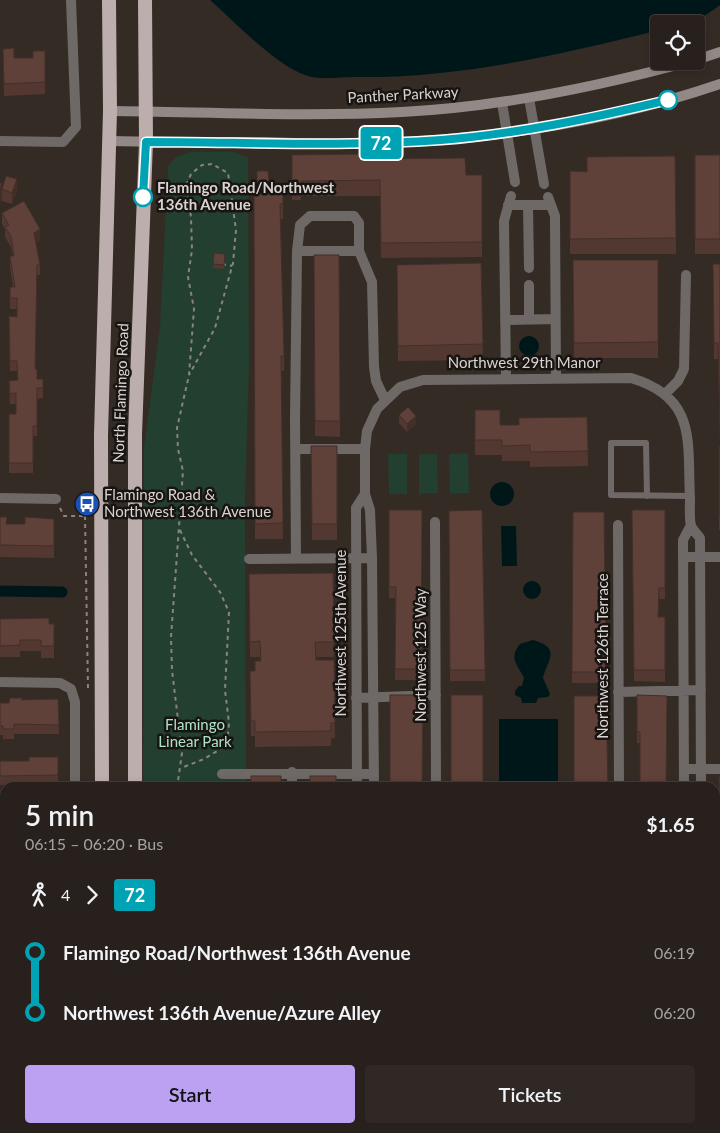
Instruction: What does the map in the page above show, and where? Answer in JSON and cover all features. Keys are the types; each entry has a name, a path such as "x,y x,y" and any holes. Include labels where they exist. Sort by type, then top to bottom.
{"highway":[{"name":"North Flamingo Road","path":"102,782 101,435 110,111 110,0"},
{"name":"North Flamingo Road","path":"135,782 135,434 146,142 144,0"}],"main road":[{"path":"705,57 720,52"},
{"name":"Panther Parkway","path":"110,111 401,112 502,103 634,77 659,70"},
{"path":"109,141 380,143 508,132 636,108 720,84"}],"street":[{"path":"0,141 63,142 76,127 70,0"},
{"path":"529,98 544,184"},
{"path":"502,103 515,182"},
{"path":"506,378 504,221 510,201 528,205 550,201 555,216 556,378"},
{"path":"528,205 529,268"},
{"path":"296,559 297,252 300,225 310,216 354,216 359,223 359,251 372,282 376,381 385,400"},
{"path":"297,252 359,251"},
{"path":"684,782 683,540 691,525 689,440 679,413 665,394 678,381 684,369 686,275"},
{"path":"529,285 529,319"},
{"path":"505,320 555,319"},
{"name":"Northwest 29th Manor","path":"385,400 400,387 423,380 506,378 630,378 645,382 665,394"},
{"name":"Northwest 125th Avenue","path":"374,782 372,558 370,510 364,494 365,449 372,418 385,400"},
{"path":"296,449 365,449"},
{"name":"Northwest 125th Avenue","path":"357,782 356,508 364,494"},
{"path":"0,498 56,499"},
{"name":"Northwest 125 Way","path":"435,522 436,782"},
{"name":"Northwest 126th Terrace","path":"618,525 619,782"},
{"path":"691,525 700,538 701,782"},
{"path":"684,557 720,557"},
{"path":"249,559 372,558"},
{"path":"0,682 60,682 70,689 76,702 75,782"},
{"path":"618,692 701,690"},
{"path":"356,698 436,696"},
{"path":"684,769 720,769"},
{"path":"292,772 292,782"},
{"path":"222,774 292,772 374,774"}],"lane":[{"path":"646,496 646,442 611,443 611,495 646,496 690,496"}],"path":[{"path":"178,782 182,753 172,670 171,637 183,471 178,449 177,428 189,374 194,309 188,277 192,250 191,217 186,185 191,174 202,165 212,164 228,172 231,181 236,230 232,266 215,328 189,374"},
{"path":"219,264 232,266"},
{"path":"56,499 64,516 101,516"},
{"path":"85,516 88,696"},
{"path":"180,528 192,554 220,592 229,612 225,690 229,723 228,734 222,748 204,759 181,768"}],"green space":[{"name":"Flamingo Linear Park","path":"190,152 234,152 248,158 249,364 245,499 246,782 143,782 144,447 160,327 168,166 176,157"},
{"path":"468,453 469,493 450,494 449,454"},
{"path":"388,454 407,454 407,494 389,494"},
{"path":"419,454 437,454 438,493 419,494"}],"water":[{"path":"210,0 720,0 720,5 705,16 650,15 650,32 508,64 430,74 392,77 313,77 296,71 257,43"},
{"path":"529,336 536,339 539,346 536,353 529,356 522,353 519,346 522,339"},
{"path":"502,482 510,486 514,494 510,502 502,506 494,502 490,494 494,486"},
{"path":"501,526 516,526 517,566 502,566"},
{"path":"532,581 538,584 541,590 538,596 532,599 526,596 523,590 526,584"},
{"path":"533,640 542,643 550,651 549,661 543,678 550,694 548,697 538,698 536,703 522,703 521,698 515,695 515,691 519,686 522,686 524,678 514,658 516,649 520,644"},
{"path":"499,719 558,719 558,782 499,782"}],"building":[{"path":"14,48 14,58 33,58 33,51 45,51 45,82 4,84 3,49"},
{"path":"371,154 371,159 465,158 466,175 482,175 482,242 381,243 380,180 301,181 301,185 292,185 292,155"},
{"path":"695,155 720,155 720,239 695,239"},
{"path":"675,156 676,238 570,239 570,171 587,172 587,157"},
{"path":"257,171 268,171 269,182 257,183"},
{"path":"6,176 17,179 12,193 2,189"},
{"path":"254,194 283,194 283,204 280,204 284,356 281,356 283,523 255,524"},
{"path":"24,201 40,229 34,233 40,265 37,265 35,369 37,369 37,379 43,379 43,388 37,388 37,426 33,426 33,463 9,463 9,414 16,414 16,393 10,394 9,381 18,380 17,361 10,361 9,316 17,317 17,298 10,298 10,287 15,287 10,256 14,256 11,236 5,227 9,225 2,213"},
{"path":"214,253 225,254 224,265 213,264"},
{"path":"314,255 339,255 340,421 315,421"},
{"path":"573,260 658,260 658,342 574,343"},
{"path":"481,263 483,344 398,346 397,265"},
{"path":"713,264 720,264 720,427 718,343 714,343"},
{"path":"408,407 416,416 407,424 399,415"},
{"path":"475,410 500,410 500,425 519,425 519,418 587,417 588,451 530,452 530,445 502,446 502,440 475,440"},
{"path":"311,446 337,446 337,524 312,524"},
{"path":"720,446 720,515 719,515"},
{"path":"389,510 422,510 421,669 395,669 396,587 389,587"},
{"path":"482,510 485,670 450,670 449,511"},
{"path":"632,510 665,510 665,588 659,588 658,617 665,617 665,670 634,670"},
{"path":"573,512 604,512 606,672 572,672"},
{"path":"0,517 7,517 6,524 25,524 25,517 54,519 54,546 0,545"},
{"path":"333,573 334,642 315,642 316,660 334,660 335,723 331,723 331,731 255,732 255,721 251,721 250,671 255,671 255,661 261,661 260,641 250,642 249,574"},
{"path":"49,618 49,624 54,624 54,646 41,646 41,640 20,640 20,645 0,646 0,619"},
{"path":"390,695 423,695 422,782 390,782"},
{"path":"451,695 483,695 483,782 451,782"},
{"path":"637,695 667,696 666,782 640,782 640,732 637,732"},
{"path":"574,696 606,696 608,782 574,782"},
{"path":"10,698 22,698 22,700 58,699 59,725 14,724 14,729 3,729 3,726 0,726 0,703 9,703"},
{"path":"29,757 58,757 58,775 0,776 0,761 29,761"},
{"path":"251,776 281,776 281,782 251,782"},
{"path":"310,776 336,776 336,782 310,782"}],"waterway":[{"path":"0,591 62,592"}],"bus line":[{"name":"72","path":"143,197 146,142 380,143 443,139 486,135 552,125 668,100"}],"place":[{"name":"Flamingo Road/Northwest 136th Avenue","path":"143,197"},
{"name":"Flamingo Road & Northwest 136th Avenue","path":"87,504"}]}
